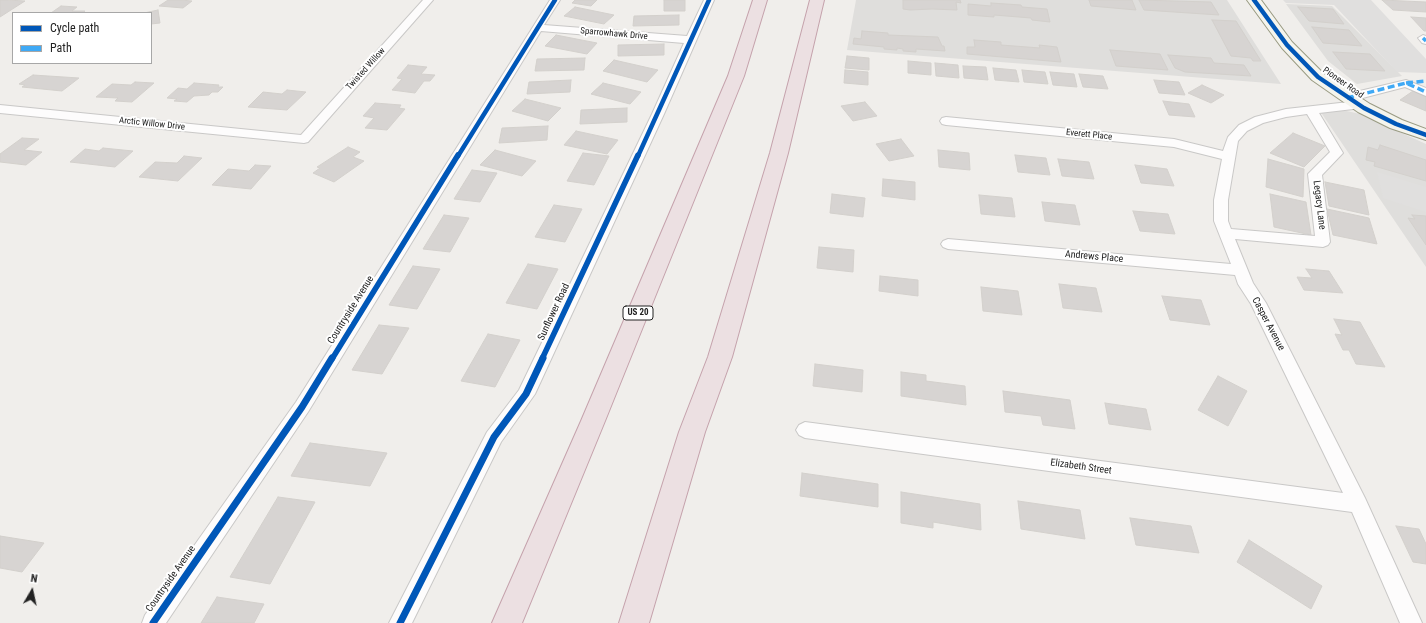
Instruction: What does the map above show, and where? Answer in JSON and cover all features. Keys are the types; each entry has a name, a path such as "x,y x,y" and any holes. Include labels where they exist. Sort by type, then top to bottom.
{"highway":[{"name":"US 20","path":"507,623 594,421 736,76 760,0"},
{"path":"634,623 692,432 720,357 779,153 818,0"}],"street":[{"name":"Twisted Willow","path":"304,139 428,0"},
{"name":"Countryside Avenue","path":"153,623 302,407 555,0"},
{"name":"Sunflower Road","path":"400,623 494,437 526,394 658,114 709,0"},
{"name":"Pioneer Road","path":"1254,0 1300,59 1318,77 1353,101 1396,124 1426,135"},
{"name":"Sparrowhawk Drive","path":"537,28 691,40"},
{"name":"Casper Avenue","path":"1411,623 1358,504 1258,303 1239,270 1221,221 1220,200 1230,157 1232,140 1243,128 1258,120 1286,113 1311,110 1353,101 1406,83 1426,81"},
{"path":"1406,83 1426,92"},
{"name":"Arctic Willow Drive","path":"0,109 304,139"},
{"name":"Legacy Lane","path":"1225,232 1323,242 1315,174 1337,153 1311,110"},
{"name":"Everett Place","path":"946,120 1174,144 1230,157"},
{"name":"Andrews Place","path":"948,244 1239,270"},
{"name":"Elizabeth Street","path":"805,430 1358,504"}],"shaded area":[{"path":"856,0 1227,0 1281,84 847,50"},
{"path":"1283,0 1371,0 1426,59 1426,73 1397,72 1334,5 1286,3"},
{"path":"1286,4 1332,6 1402,76 1357,84 1328,61"},
{"path":"1342,110 1360,114 1426,144 1426,267 1320,111"},
{"path":"1377,172 1426,187 1426,212 1383,198"}],"building":[{"path":"0,0 7,0 25,1 0,17"},
{"path":"168,0 192,1 183,8 159,6"},
{"path":"575,0 597,0 591,6 572,3"},
{"path":"664,0 685,0 685,11 664,11"},
{"path":"903,0 960,0 961,3 956,2 957,10 910,10 903,9"},
{"path":"1089,0 1132,0 1136,10 1091,6"},
{"path":"1139,0 1211,2 1219,15 1144,10"},
{"path":"1382,0 1426,2 1426,12 1393,10"},
{"path":"991,3 1021,5 1022,7 1047,9 1050,22 1032,20 1031,18 994,15 994,17 968,15 968,4 991,6"},
{"path":"61,6 77,7 72,11 85,11 84,12 52,12"},
{"path":"575,7 614,15 604,24 564,16"},
{"path":"1298,7 1333,9 1344,24 1309,21"},
{"path":"158,10 160,23 152,24 152,12 149,12"},
{"path":"679,15 679,25 633,26 634,16"},
{"path":"1411,17 1426,18 1426,31 1424,31"},
{"path":"1212,20 1236,21 1261,61 1253,61 1251,58 1231,56"},
{"path":"1312,27 1349,30 1362,46 1323,43"},
{"path":"862,31 888,33 888,35 938,37 942,46 944,46 945,51 916,49 916,52 903,51 903,49 897,48 897,50 884,49 884,47 853,44 854,38 861,39"},
{"path":"556,35 597,43 587,54 545,46"},
{"path":"974,40 1001,42 1001,45 1040,48 1039,45 1057,47 1061,62 967,54 967,47 975,47"},
{"path":"664,44 664,55 618,56 618,45"},
{"path":"1110,50 1160,54 1168,70 1116,66"},
{"path":"1333,52 1370,54 1385,71 1346,69"},
{"path":"1168,55 1211,58 1214,63 1244,65 1251,76 1185,72 1175,68"},
{"path":"847,56 869,58 869,70 845,68"},
{"path":"585,58 584,70 535,71 537,59"},
{"path":"614,60 658,70 647,82 603,71"},
{"path":"908,61 931,63 931,75 908,73"},
{"path":"935,63 958,65 959,78 936,76"},
{"path":"408,65 427,67 421,74 435,75 430,81 424,81 415,93 392,90 402,79 397,78"},
{"path":"963,66 986,67 988,80 964,78"},
{"path":"993,68 1016,70 1019,82 995,80"},
{"path":"845,70 868,72 868,85 844,83"},
{"path":"1022,70 1045,72 1048,84 1024,82"},
{"path":"1050,72 1074,74 1077,87 1053,85"},
{"path":"1079,74 1103,76 1108,89 1083,87"},
{"path":"33,75 79,78 62,91 22,87 25,85 19,84"},
{"path":"571,80 570,92 527,94 529,82"},
{"path":"1154,80 1179,82 1185,95 1159,93"},
{"path":"135,82 154,83 132,102 115,101 118,98 96,97 112,84 131,85"},
{"path":"194,83 219,85 218,87 223,87 218,92 212,92 209,95 194,96 187,102 174,101 177,99 167,98 178,88 187,89"},
{"path":"603,83 641,92 630,104 591,94"},
{"path":"1202,85 1224,95 1211,103 1188,93"},
{"path":"287,90 306,92 287,110 248,107 263,92 282,94"},
{"path":"1413,91 1426,97 1426,111 1400,100"},
{"path":"525,99 561,108 548,121 512,111"},
{"path":"1163,101 1189,104 1195,117 1169,115"},
{"path":"865,102 877,116 853,121 841,106"},
{"path":"375,103 401,105 399,108 405,109 387,130 365,128 374,118 363,116"},
{"path":"627,108 627,122 580,124 581,110"},
{"path":"548,126 547,140 499,143 502,128"},
{"path":"576,131 618,140 607,154 564,145"},
{"path":"1293,133 1325,146 1304,167 1270,153"},
{"path":"22,138 39,139 24,150 42,152 26,165 0,162 0,154"},
{"path":"901,139 914,156 889,161 876,144"},
{"path":"1380,145 1426,160 1426,181 1374,166 1375,162 1366,160 1368,147 1378,150"},
{"path":"348,147 360,152 353,157 364,161 334,182 313,173 320,168 317,167"},
{"path":"103,148 133,151 115,167 70,162 85,149 99,151"},
{"path":"495,150 536,161 522,176 480,165"},
{"path":"938,150 969,153 970,170 939,167"},
{"path":"583,153 609,156 594,185 567,181"},
{"path":"1015,155 1046,158 1050,175 1018,172"},
{"path":"184,156 202,158 178,181 139,177 155,162 177,163"},
{"path":"1058,159 1089,162 1094,179 1062,176"},
{"path":"1268,159 1304,169 1303,197 1266,187"},
{"path":"255,165 271,166 251,189 212,185 228,169 249,171"},
{"path":"1135,165 1167,169 1174,186 1141,183"},
{"path":"472,170 497,173 480,202 454,199"},
{"path":"883,179 915,182 915,200 882,196"},
{"path":"1325,182 1364,190 1369,215 1329,206"},
{"path":"832,194 865,198 863,217 830,213"},
{"path":"1270,194 1306,202 1311,235 1274,227"},
{"path":"979,195 1012,198 1015,217 981,214"},
{"path":"1042,202 1075,205 1080,225 1045,221"},
{"path":"554,205 582,209 565,242 535,237"},
{"path":"1327,209 1369,218 1377,244 1333,235"},
{"path":"1133,211 1168,214 1175,234 1140,231"},
{"path":"444,215 469,218 450,252 423,249"},
{"path":"1412,215 1426,216 1426,245 1408,218 1415,219"},
{"path":"819,247 854,250 853,272 817,268"},
{"path":"528,264 558,269 537,309 506,303"},
{"path":"413,266 440,269 417,309 389,305"},
{"path":"1306,269 1329,271 1343,293 1304,290 1297,277 1312,278"},
{"path":"880,276 918,280 918,296 879,291"},
{"path":"1059,284 1096,288 1102,312 1063,308"},
{"path":"981,287 1018,291 1022,315 983,311"},
{"path":"1162,296 1201,300 1210,325 1170,320"},
{"path":"1334,319 1360,322 1385,367 1356,364 1349,350 1343,350 1335,334 1342,335"},
{"path":"379,325 409,328 382,374 352,370"},
{"path":"488,334 520,340 495,387 461,381"},
{"path":"815,364 863,370 862,392 813,386"},
{"path":"901,372 926,375 926,381 965,386 966,405 901,396"},
{"path":"1218,376 1247,391 1228,426 1198,410"},
{"path":"1003,391 1070,400 1075,429 1043,425 1041,416 1005,412"},
{"path":"1105,403 1146,409 1151,430 1109,424"},
{"path":"310,443 387,453 370,486 291,476"},
{"path":"802,473 878,484 878,507 800,496"},
{"path":"901,492 980,504 981,530 933,522 933,528 901,523"},
{"path":"278,497 315,502 270,584 230,577"},
{"path":"1018,501 1080,510 1085,539 1021,529"},
{"path":"1130,518 1191,526 1199,553 1136,545"},
{"path":"1396,526 1419,529 1426,544 1426,564 1413,562"},
{"path":"0,536 44,543 22,572 0,568"},
{"path":"1249,540 1322,586 1311,609 1237,562"},
{"path":"217,597 264,604 254,623 201,623"}],"marked path":[{"path":"1423,38 1426,41"},
{"path":"1406,83 1426,81"},
{"path":"1347,98 1406,83 1426,92"}],"cycle path":[{"path":"153,623 302,407 555,0"},
{"path":"400,623 494,437 526,394 658,114 709,0"},
{"path":"1254,0 1287,45 1318,77 1364,108 1396,124 1426,135"}]}
